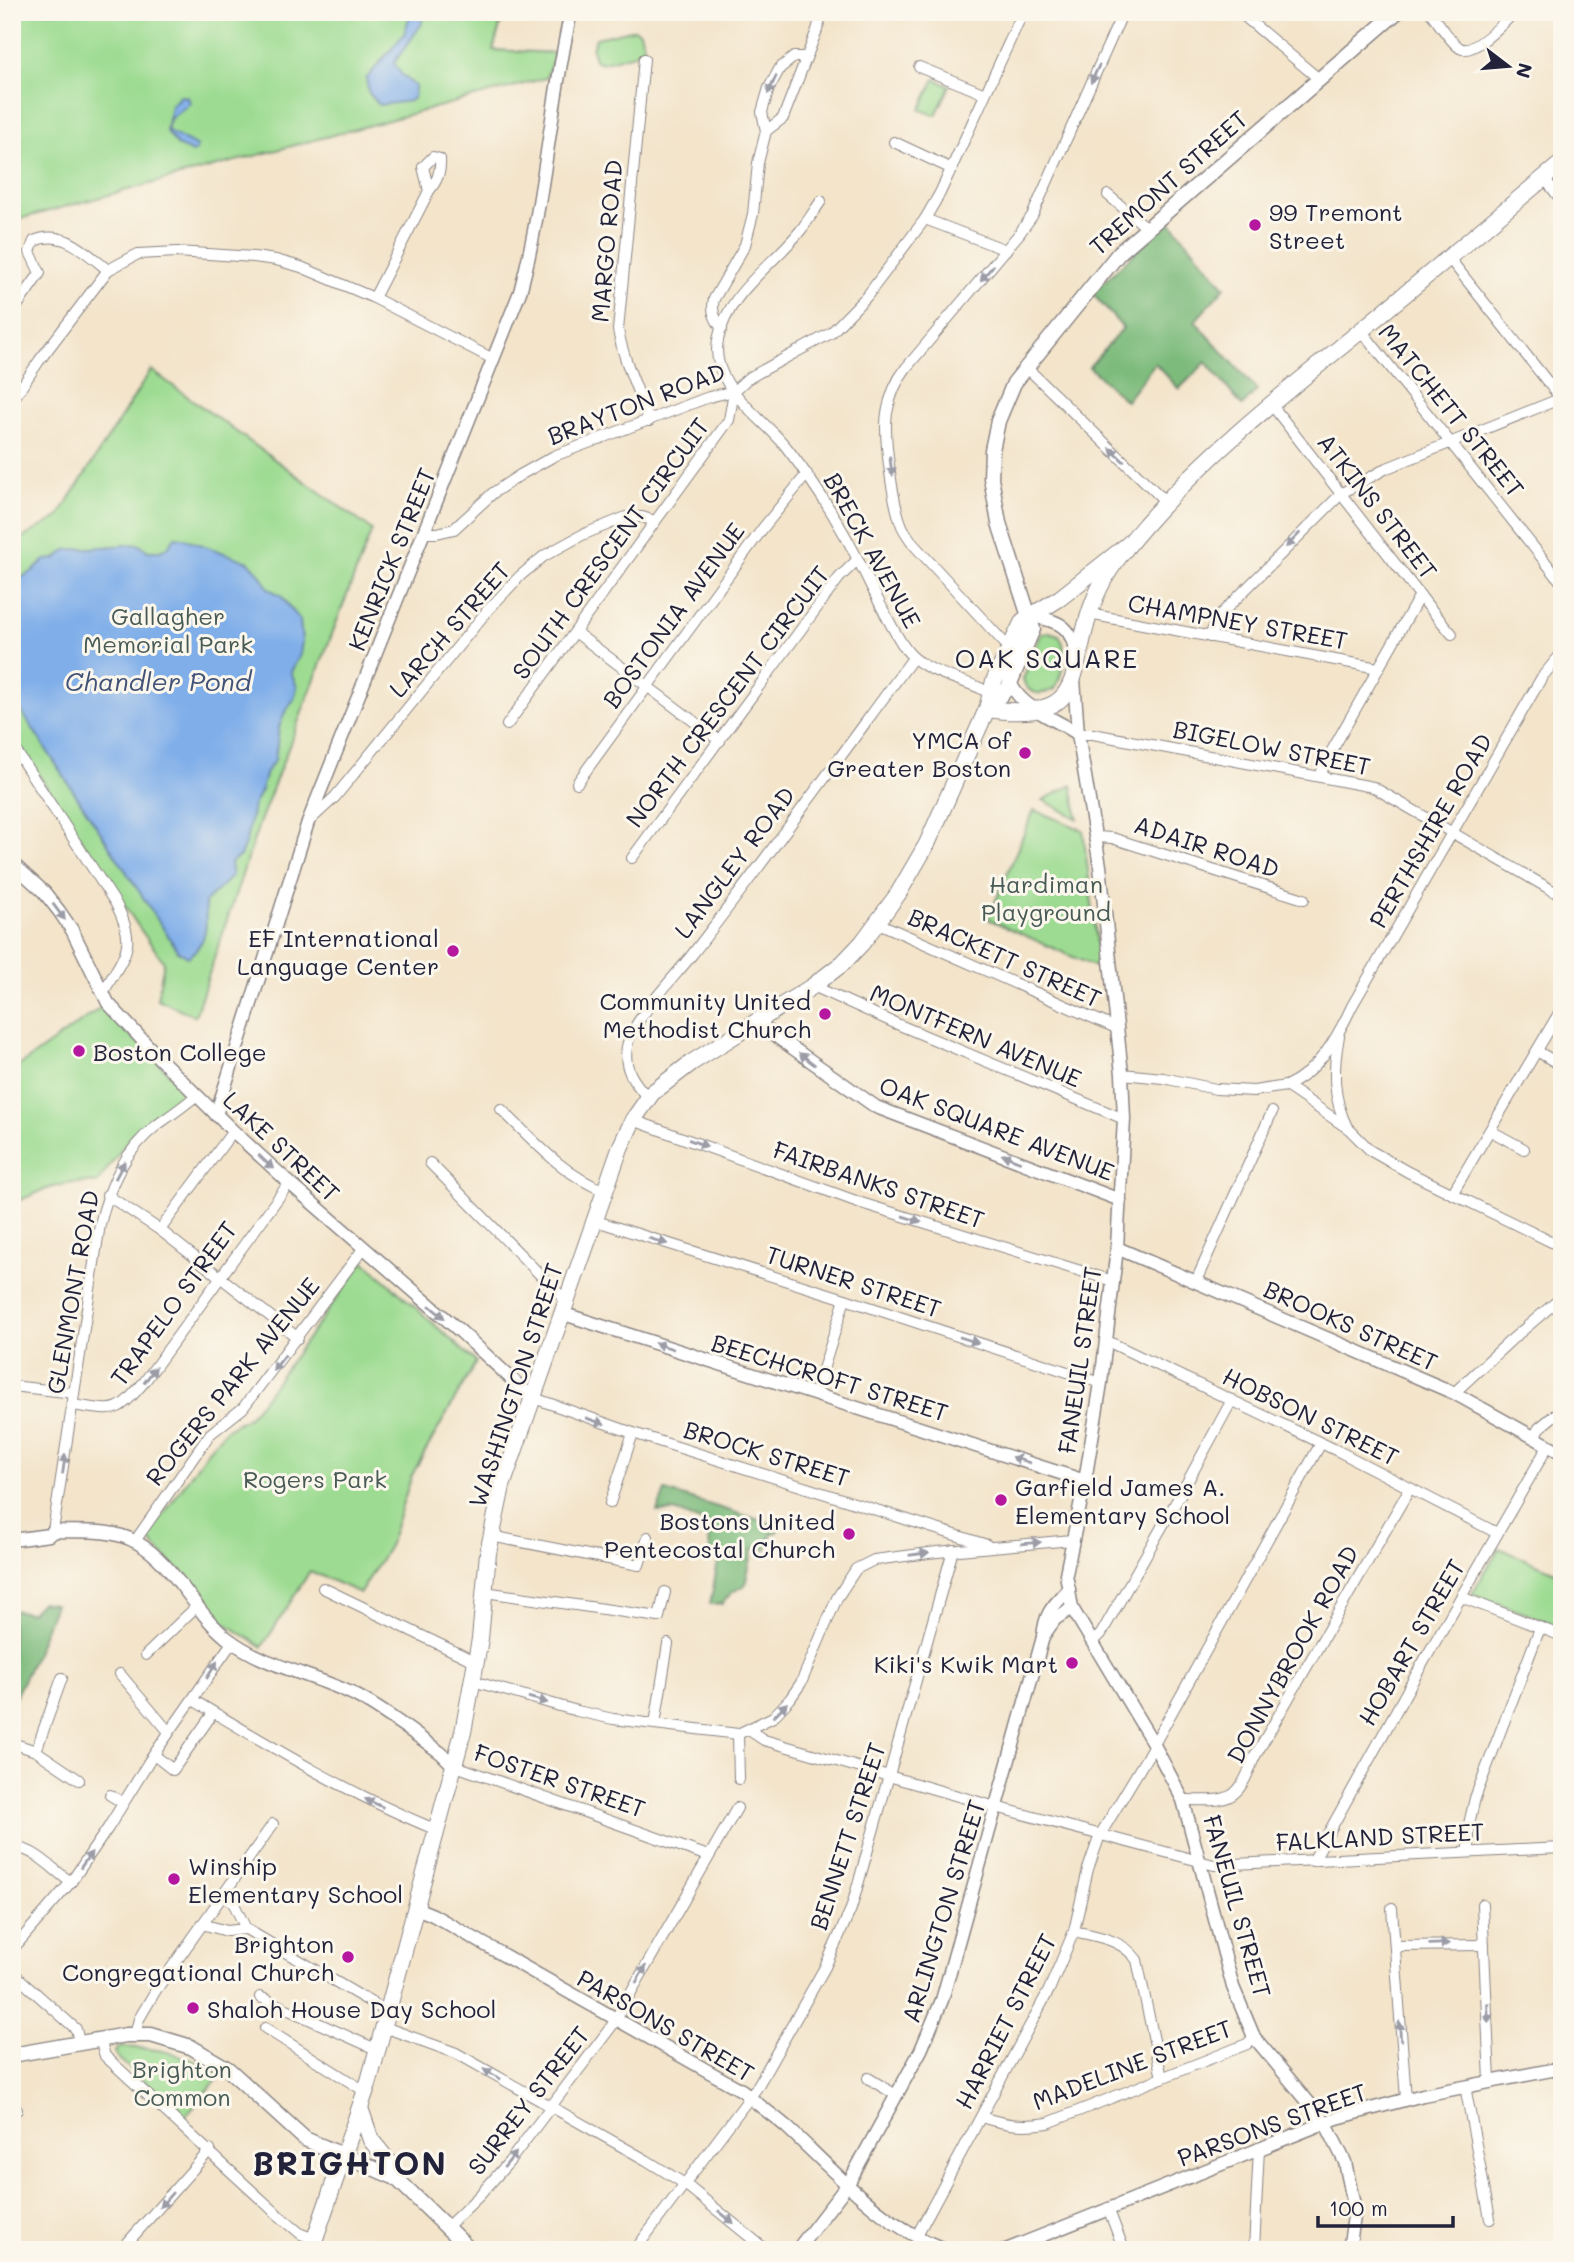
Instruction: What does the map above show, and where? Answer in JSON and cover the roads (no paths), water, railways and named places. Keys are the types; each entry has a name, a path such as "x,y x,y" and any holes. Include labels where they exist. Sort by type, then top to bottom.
{"main road":[{"name":"TREMONT STREET","path":"1030,616 999,523 991,478 992,450 998,421 1009,392 1026,366 1112,261 1397,12"},
{"path":"1130,543 1225,442 1449,258 1483,221 1562,163"},
{"name":"WASHINGTON STREET","path":"313,2244 366,2092 463,1732 476,1662 491,1536 508,1465 593,1220 633,1120 648,1098 691,1063 813,986 854,952 878,923 922,853 992,701 1009,648 1023,621 1067,593 1130,543"},
{"name":"FANEUIL STREET","path":"1075,667 1098,590 1130,543"},
{"path":"1067,593 1075,592 1083,596 1089,605 1089,614"},
{"name":"WASHINGTON STREET","path":"992,701 1010,684 1032,633 1030,616"},
{"path":"992,701 1017,713 1052,706 1060,700 1070,685 1075,667"},
{"path":"12,2055 135,2035 171,2039 213,2058 300,2136 396,2178 465,2248"},
{"path":"360,2108 371,2140 393,2167 396,2178"}],"street":[{"name":"KENRICK STREET","path":"216,1115 308,822 520,292 528,262 559,66 571,12"},
{"path":"766,131 783,118 817,30 819,12"},
{"name":"BRAYTON ROAD","path":"424,533 437,533 454,528 494,493 554,456 709,397 734,391 747,379 831,333 867,296 925,219 952,169 1023,12"},
{"path":"1037,711 1016,694 1010,684 1007,664 1009,648 914,545 902,527 897,512 886,430 889,400 900,377 1031,216 1123,12"},
{"path":"1239,12 1319,79"},
{"path":"1430,12 1459,47 1467,50 1476,46 1515,12"},
{"path":"722,329 712,307 745,245 753,214 758,163 766,131 762,112 769,88 780,68 794,57 805,57"},
{"name":"MARGO ROAD","path":"643,59 618,330 626,362 649,421"},
{"path":"919,66 985,94"},
{"path":"894,142 952,169"},
{"path":"1544,178 1562,201"},
{"path":"374,298 429,191"},
{"path":"1108,195 1147,228"},
{"path":"722,329 733,305 747,286 800,232 821,201"},
{"path":"925,219 1006,250"},
{"path":"12,313 40,273 30,252 34,241 43,237 60,237 108,270"},
{"path":"12,401 108,270 138,254 177,251 254,257 301,267 374,298 492,359"},
{"path":"1210,637 1222,613 1342,493 1387,468 1561,399 1449,258"},
{"name":"BRECK AVENUE","path":"722,329 718,340 717,359 722,372 747,407 766,424 807,474 843,531 901,641 913,657 992,701"},
{"name":"MATCHETT STREET","path":"1361,330 1562,583"},
{"path":"1026,366 1166,502"},
{"name":"SOUTH CRESCENT CIRCUIT","path":"507,725 729,420 734,391"},
{"name":"ATKINS STREET","path":"1271,404 1452,634"},
{"name":"BOSTONIA AVENUE","path":"577,783 763,528 807,474"},
{"name":"LARCH STREET","path":"308,822 335,797 487,611 544,555 582,535 626,517 655,520"},
{"name":"NORTH CRESCENT CIRCUIT","path":"632,858 839,578 857,560"},
{"path":"1320,776 1420,595"},
{"name":"CHAMPNEY STREET","path":"1089,614 1378,668"},
{"path":"1030,616 1052,620 1070,632 1075,648 1075,667"},
{"path":"575,632 720,741"},
{"name":"PERTHSHIRE ROAD","path":"1286,1086 1310,1072 1340,1032 1352,1006 1542,677 1562,653"},
{"name":"LANGLEY ROAD","path":"648,1098 631,1079 626,1062 626,1047 637,1024 691,956 913,657"},
{"name":"FANEUIL STREET","path":"1075,667 1078,734 1096,837 1122,1074 1124,1119 1117,1248 1101,1383 1066,1574 1072,1608 1183,1800 1233,1987 1254,2037 1325,2122 1345,2162 1355,2210 1349,2250"},
{"name":"BIGELOW STREET","path":"1037,711 1078,734 1093,734 1373,787 1562,897"},
{"path":"12,746 127,925 129,940 103,993"},
{"name":"ADAIR ROAD","path":"1096,837 1112,838 1304,900"},
{"name":"LAKE STREET","path":"12,863 44,892 59,911 72,930 108,1003 216,1115 531,1397"},
{"name":"BRACKETT STREET","path":"878,923 1116,1028"},
{"name":"MONTFERN AVENUE","path":"813,986 1124,1119"},
{"path":"1452,1194 1562,1008"},
{"name":"OAK SQUARE AVENUE","path":"756,1022 876,1107 1120,1200"},
{"name":"PERTHSHIRE ROAD","path":"1340,1032 1334,1059 1334,1087 1339,1111 1349,1129"},
{"path":"1537,1051 1562,1066"},
{"path":"1122,1074 1216,1089 1254,1091 1286,1086 1349,1129 1371,1152 1562,1247"},
{"name":"GLENMONT ROAD","path":"53,1531 100,1224 107,1195 121,1165 136,1145 197,1095"},
{"path":"501,1109 554,1161 574,1176 605,1191"},
{"path":"1196,1281 1272,1112"},
{"name":"FAIRBANKS STREET","path":"633,1120 861,1203 1113,1281"},
{"path":"160,1230 233,1131"},
{"path":"1491,1131 1524,1149"},
{"path":"430,1163 563,1307"},
{"name":"TRAPELO STREET","path":"72,1405 117,1409 125,1405 289,1183"},
{"path":"107,1195 160,1230 298,1338"},
{"name":"TURNER STREET","path":"593,1220 1101,1383"},
{"name":"BROOKS STREET","path":"1117,1248 1454,1393 1562,1453"},
{"name":"ROGERS PARK AVENUE","path":"135,1541 210,1434 243,1408 363,1249"},
{"path":"1454,1393 1510,1340 1562,1297"},
{"path":"815,1395 845,1299"},
{"name":"BEECHCROFT STREET","path":"563,1307 815,1395 1085,1481"},
{"name":"HOBSON STREET","path":"1105,1340 1321,1443 1497,1533"},
{"path":"12,1386 74,1393"},
{"name":"BROCK STREET","path":"531,1397 633,1433 991,1546"},
{"path":"1093,1642 1101,1634 1232,1400"},
{"path":"1534,1437 1539,1428 1562,1409"},
{"path":"610,1503 633,1433"},
{"name":"HARRIET STREET","path":"916,2237 1049,1990 1074,1931 1088,1869 1100,1835 1321,1443"},
{"name":"HOBART STREET","path":"1313,1861 1548,1446"},
{"name":"DONNYBROOK ROAD","path":"1183,1800 1231,1797 1239,1791 1254,1758 1410,1488"},
{"name":"FOSTER STREET","path":"12,1540 49,1535 53,1531 99,1532 135,1541 155,1554 197,1606 233,1641 255,1654 354,1695 441,1753 453,1765 708,1856"},
{"path":"491,1536 639,1566 648,1537"},
{"path":"739,1779 743,1732 773,1717 790,1699 801,1683 832,1609 856,1569 874,1560 953,1549 1072,1540"},
{"name":"BENNETT STREET","path":"635,2250 750,2097 825,1967 843,1929 890,1775 953,1549"},
{"path":"323,1588 476,1662"},
{"name":"ARLINGTON STREET","path":"797,2250 848,2184 922,2050 942,2000 1043,1637 1044,1620 1069,1589"},
{"path":"485,1592 659,1617 665,1592"},
{"path":"1461,1597 1562,1636"},
{"path":"146,1655 197,1606"},
{"name":"ARLINGTON STREET","path":"1043,1637 1055,1619 1072,1608"},
{"path":"1469,1852 1469,1824 1475,1798 1540,1628"},
{"path":"12,1950 71,1882 153,1755 233,1641"},
{"path":"655,1724 668,1644"},
{"path":"120,1674 170,1732"},
{"path":"36,1751 62,1678"},
{"name":"FALKLAND STREET","path":"473,1681 613,1719 743,1732 996,1807 1218,1865 1562,1848"},
{"path":"193,1700 341,1787 437,1830"},
{"path":"153,1755 173,1770 213,1713"},
{"path":"12,1742 36,1751 79,1780"},
{"path":"110,1795 123,1803"},
{"name":"SURREY STREET","path":"447,2227 486,2189 551,2108 616,2019 737,1808"},
{"path":"135,2035 139,2019 156,1990 273,1824"},
{"path":"16,1848 33,1854 71,1882"},
{"path":"224,1895 234,1904 246,1929 386,2020 456,2053 685,2184 766,2250"},
{"path":"1482,1904 1490,2081"},
{"name":"PARSONS STREET","path":"416,1908 433,1915 743,2091 783,2123 886,2218 916,2237 947,2250"},
{"path":"1392,1908 1406,2099"},
{"path":"202,1924 228,1931 246,1929"},
{"path":"1074,1931 1117,1942 1129,1949 1137,1960 1162,2078"},
{"path":"1395,1946 1484,1945"},
{"path":"12,1972 76,2029 79,2042"},
{"path":"260,1997 378,2050"},
{"path":"265,2028 366,2092"},
{"name":"MADELINE STREET","path":"981,2117 1008,2125 1048,2123 1247,2044 1254,2037"},
{"path":"100,2039 105,2056 313,2244"},
{"name":"PARSONS STREET","path":"1006,2250 1325,2122 1406,2099 1562,2068"},
{"path":"868,2078 896,2095"},
{"path":"1465,2086 1490,2219"},
{"path":"1254,2250 1259,2148"},
{"path":"121,2250 210,2150"},
{"path":"1108,2208 1124,2250"}],"water":[{"path":"411,12 440,12 423,17 421,25 394,63 401,74 415,86 414,97 410,101 379,105 369,93 366,79 404,34"},
{"path":"180,96 188,97 190,103 170,119 167,129 197,147 192,153 177,145 166,131 171,106"},
{"name":"Chandler Pond","path":"175,537 249,562 269,589 280,595 300,620 302,641 300,655 291,672 297,687 294,699 279,728 275,760 266,772 253,806 246,842 240,856 230,863 232,876 205,902 203,939 188,957 178,951 12,697 12,583 33,571 45,560 55,559 66,550 138,544 148,551 160,551 168,547"}],"place":[{"name":"99 Tremont Street","path":"1255,225"},
{"name":"YMCA of Greater Boston","path":"1025,753"},
{"name":"EF International Language Center","path":"453,951"},
{"name":"Community United Methodist Church","path":"825,1014"},
{"name":"Boston College","path":"79,1051"},
{"name":"Garfield James A. Elementary School","path":"1001,1500"},
{"name":"Bostons United Pentecostal Church","path":"849,1534"},
{"name":"Kiki's Kwik Mart","path":"1072,1663"},
{"name":"Winship Elementary School","path":"174,1879"},
{"name":"Brighton Congregational Church","path":"348,1957"},
{"name":"Shaloh House Day School","path":"193,2008"}],"district":[{"name":"OAK SQUARE","path":"1047,658"},
{"name":"BRIGHTON","path":"350,2162"}],"park label":[{"name":"Gallagher Memorial Park","path":"168,629"},
{"name":"Hardiman Playground","path":"1046,897"},
{"name":"Rogers Park","path":"315,1478"},
{"name":"Brighton Common","path":"182,2082"}]}
